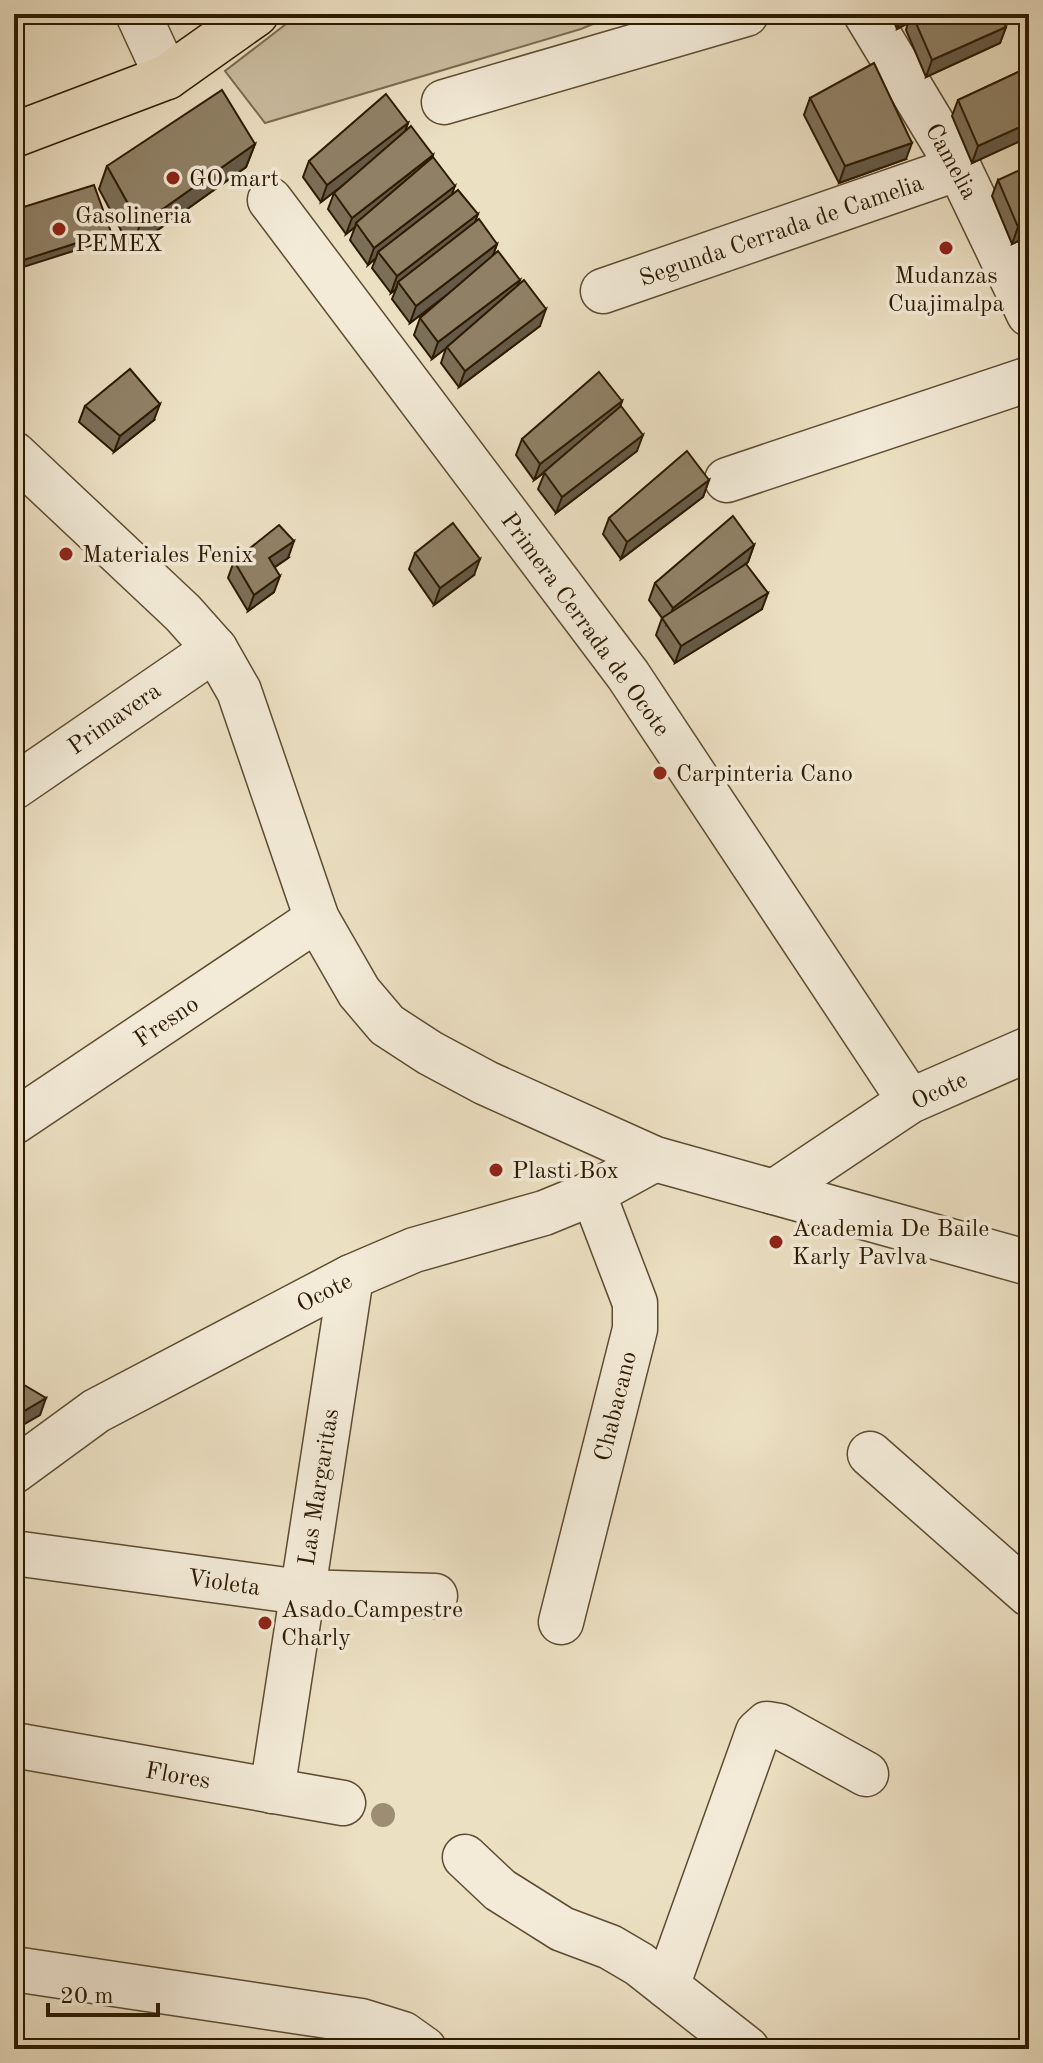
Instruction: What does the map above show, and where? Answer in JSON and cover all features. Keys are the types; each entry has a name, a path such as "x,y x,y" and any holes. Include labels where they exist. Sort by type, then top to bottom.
{"main road":[{"path":"14,135 167,77 256,14"}],"street":[{"path":"138,14 167,77"},
{"path":"444,102 746,14"},
{"name":"Camelia","path":"866,14 959,168 1029,314"},
{"name":"Segunda Cerrada de Camelia","path":"603,291 959,168"},
{"name":"Primera Cerrada de Ocote","path":"270,200 628,675 910,1101"},
{"path":"727,480 1029,379"},
{"path":"14,454 183,613 215,649 239,691 317,919 359,992 387,1025 486,1083 655,1159 1029,1263"},
{"name":"Primavera","path":"14,787 215,649"},
{"name":"Fresno","path":"14,1122 317,919"},
{"name":"Ocote","path":"774,1192 910,1101 1029,1049"},
{"name":"Ocote","path":"14,1471 96,1411 351,1277 414,1250 544,1213 593,1193 655,1159"},
{"name":"Chabacano","path":"561,1622 635,1329 635,1303 593,1193"},
{"name":"Las Margaritas","path":"272,1791 351,1277"},
{"path":"870,1454 1029,1594"},
{"name":"Violeta","path":"14,1553 301,1592 435,1596"},
{"path":"667,1986 758,1732 767,1724 779,1726 866,1774"},
{"name":"Flores","path":"14,1745 343,1803"},
{"path":"465,1857 479,1874 562,1929 629,1958 747,2049"},
{"path":"14,1969 361,2021 403,2034 424,2049"}],"shaded area":[{"path":"299,14 617,14 581,29 265,123 225,71"}],"building":[{"path":"912,14 1000,14 1006,27 932,60"},
{"path":"874,63 912,143 845,166 810,98"},
{"path":"1029,67 1029,123 978,146 958,100"},
{"name":"GO mart","path":"222,90 255,144 140,225 107,166"},
{"path":"386,94 408,123 327,185 309,161"},
{"path":"411,126 433,155 352,218 334,193"},
{"path":"433,157 455,186 374,248 356,223"},
{"path":"1029,166 1029,222 1018,227 998,180"},
{"name":"Gasolineria PEMEX","path":"94,185 111,232 14,263 14,210"},
{"path":"458,190 478,214 397,276 378,252"},
{"path":"479,219 497,244 416,306 398,282"},
{"path":"498,251 520,280 438,342 420,318"},
{"path":"524,280 546,309 465,371 447,347"},
{"path":"130,369 160,404 120,436 85,406"},
{"path":"599,372 622,401 540,464 522,439"},
{"path":"621,406 643,435 562,497 544,472"},
{"path":"687,451 709,480 627,542 609,518"},
{"path":"733,516 754,545 673,608 655,583"},
{"path":"453,523 480,559 440,588 415,553"},
{"path":"279,525 294,541 269,558 280,576 254,595 234,561"},
{"path":"746,564 768,593 681,646 662,618"},
{"path":"14,1379 46,1398 14,1417"}],"place":[{"name":"GO mart","path":"173,178"},
{"name":"Gasolineria PEMEX","path":"59,229"},
{"name":"Mudanzas Cuajimalpa","path":"946,248"},
{"name":"Materiales Fenix","path":"66,554"},
{"name":"Carpinteria Cano","path":"660,773"},
{"name":"Plasti Box","path":"496,1170"},
{"name":"Academia De Baile Karly Pavlva","path":"776,1242"},
{"name":"Asado Campestre Charly","path":"265,1623"}]}
